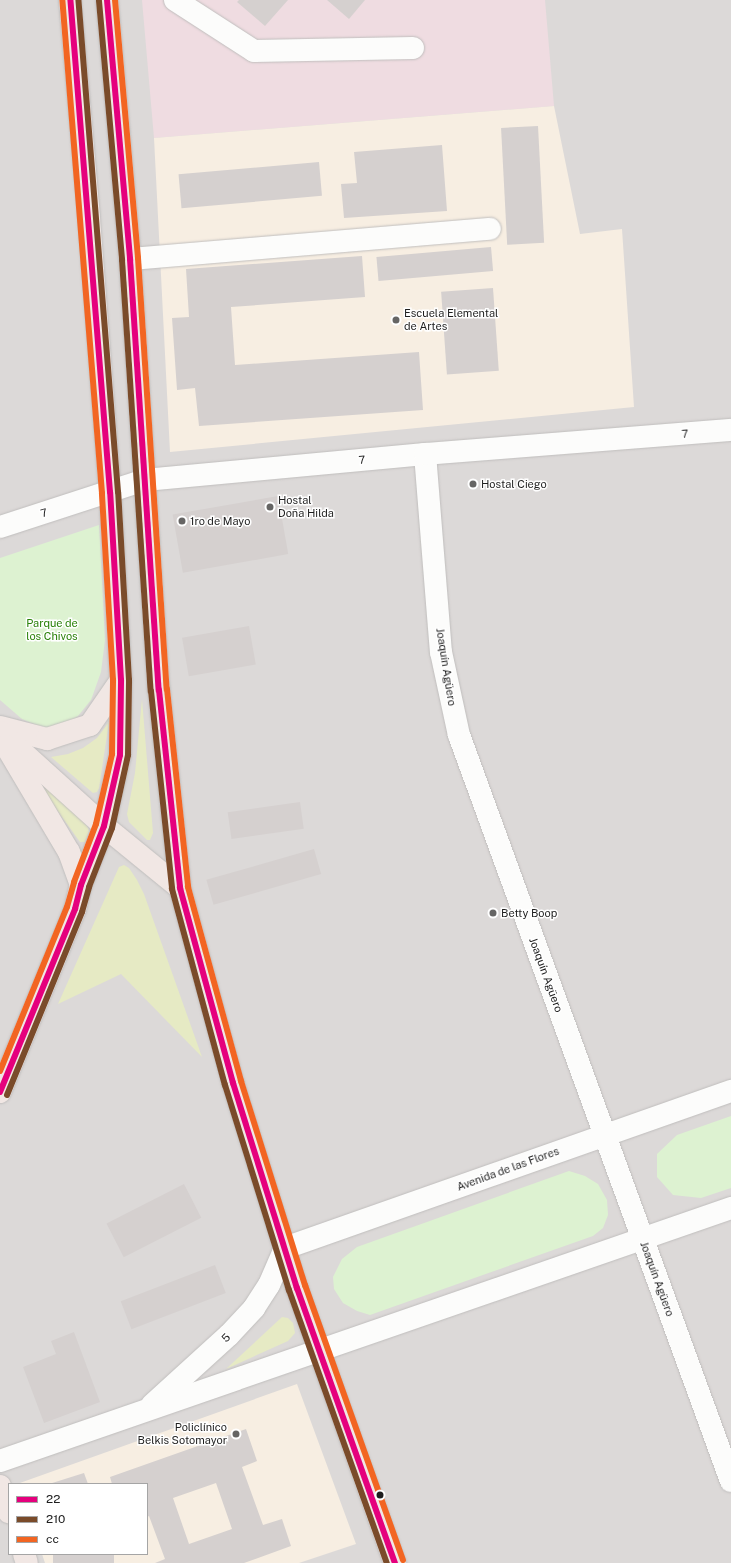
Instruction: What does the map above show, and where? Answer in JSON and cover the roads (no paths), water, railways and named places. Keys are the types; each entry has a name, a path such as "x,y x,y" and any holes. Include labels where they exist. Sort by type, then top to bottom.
{"main road":[{"path":"0,1092 75,909 81,885 104,826 120,754 121,680 110,492 70,0"},
{"path":"107,0 130,258 159,690 180,888 232,1083 297,1288 394,1563"},
{"path":"0,728 47,740 90,725 121,680"},
{"path":"0,732 104,826 180,888"},
{"path":"0,737 70,852 81,885"},
{"path":"0,1486 8,1509"}],"street":[{"path":"175,0 254,51 413,48"},
{"path":"130,258 490,230"},
{"name":"7","path":"0,527 145,480 425,454 731,430"},
{"name":"Joaquín Agüero","path":"425,454 441,652 458,735 731,1481"},
{"name":"Avenida de las Flores","path":"285,1248 605,1134 731,1091"},
{"path":"320,1351 731,1208"},
{"name":"5","path":"146,1411 229,1335 254,1308 269,1285 285,1248"},
{"name":"5","path":"0,1461 320,1351"}],"place":[{"name":"Escuela Elemental de Artes","path":"396,320"},
{"name":"Hostal Ciego","path":"473,484"},
{"name":"Hostal Doña Hilda","path":"270,507"},
{"name":"1ro de Mayo","path":"182,521"},
{"name":"Betty Boop","path":"493,913"},
{"name":"Policlínico Belkis Sotomayor","path":"236,1434"}],"park label":[{"name":"Parque de los Chivos","path":"52,630"}]}
